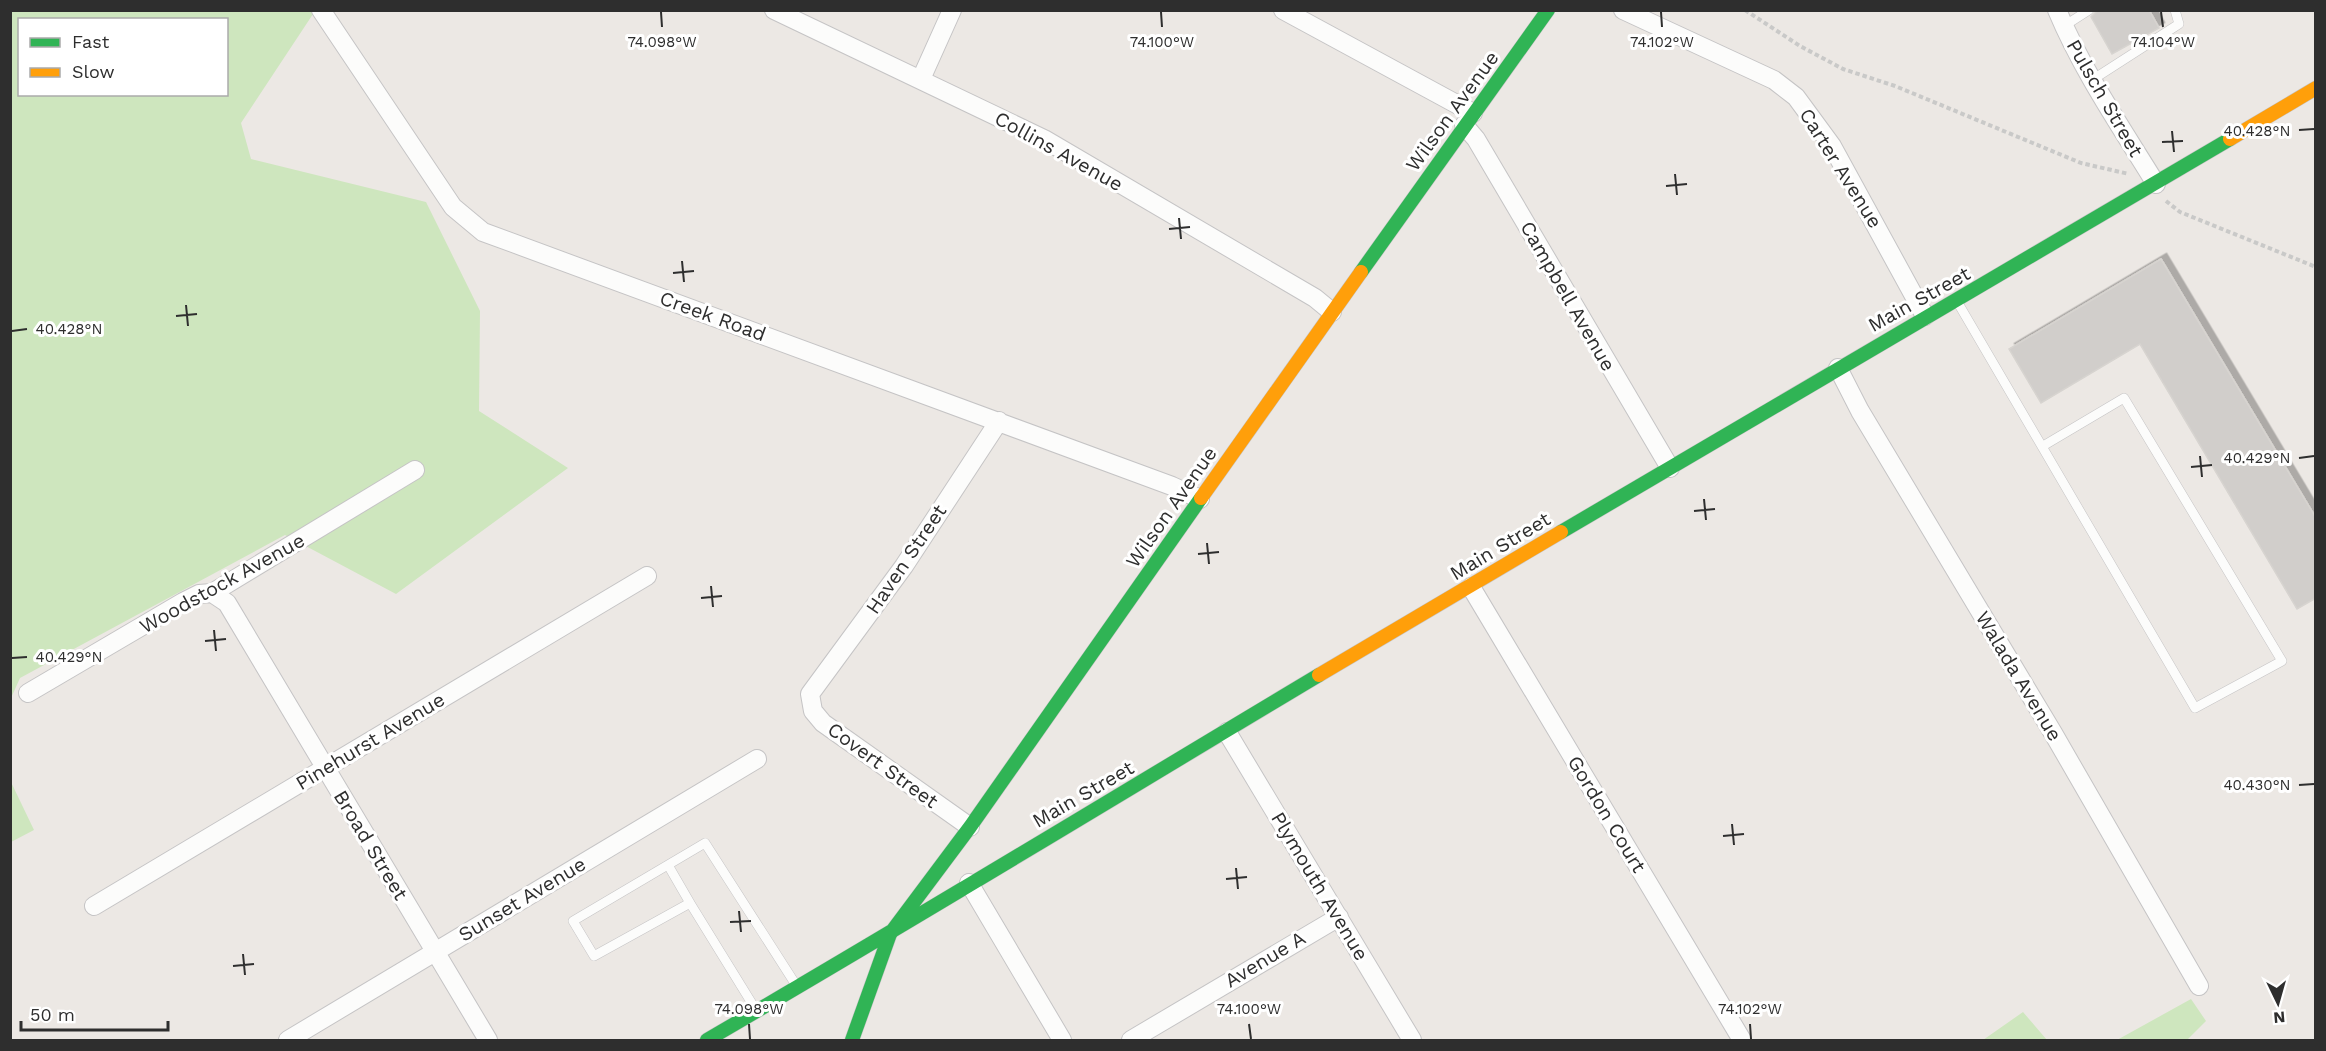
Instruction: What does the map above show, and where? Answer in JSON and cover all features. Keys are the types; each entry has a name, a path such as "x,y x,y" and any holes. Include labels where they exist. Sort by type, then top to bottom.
{"street":[{"name":"Creek Road","path":"321,10 453,207 483,232 999,421 1172,486 1200,499"},
{"name":"Collins Avenue","path":"774,10 1044,139 1305,292 1332,312"},
{"path":"921,79 952,10"},
{"name":"Campbell Avenue","path":"1283,10 1469,119 1476,139 1670,468"},
{"name":"Wilson Avenue","path":"852,1041 890,934 970,827 1332,312 1548,10"},
{"name":"Carter Avenue","path":"1623,10 1774,80 1796,97 1832,146 1925,316"},
{"name":"Pulsch Street","path":"2060,18 2092,80 2156,184"},
{"name":"Main Street","path":"707,1041 1925,316 1957,301 2316,88"},
{"name":"Walada Avenue","path":"1838,368 1860,411 2053,733 2199,986"},
{"name":"Haven Street","path":"810,694 904,566 999,421"},
{"name":"Woodstock Avenue","path":"28,693 183,602 199,594 212,593 414,470"},
{"name":"Pinehurst Avenue","path":"94,906 647,576"},
{"name":"Gordon Court","path":"1471,586 1742,1041"},
{"name":"Broad Street","path":"212,593 227,603 488,1041"},
{"name":"Covert Street","path":"810,694 813,711 823,723 970,827"},
{"name":"Plymouth Avenue","path":"1227,732 1412,1041"},
{"name":"Sunset Avenue","path":"288,1041 757,759"},
{"path":"969,883 1062,1041"},
{"name":"Avenue A","path":"1131,1041 1339,916"}],"lane":[{"path":"2060,18 2089,10"},
{"path":"2092,80 2179,24 2175,10"},
{"path":"1957,301 2195,708 2282,661 2124,398 2043,446"},
{"path":"690,903 594,956 573,921 705,843 797,987"},
{"path":"668,865 756,1011"}],"path":[{"path":"1745,10 1800,46 1843,69 1895,86 2081,163 2127,173"},
{"path":"2166,202 2177,211 2316,267"}],"green space":[{"path":"11,11 315,11 241,123 251,159 426,202 480,311 479,411 568,468 396,594 285,535 20,678 11,698"},
{"path":"10,780 34,830 11,842 10,842"},
{"path":"2191,999 2206,1021 2187,1040 2117,1040"},
{"path":"2023,1012 2047,1040 1983,1040"}],"building":[{"path":"2098,10 2149,10 2159,28 2112,54 2091,17"},
{"path":"2161,259 2316,518 2316,598 2297,609 2140,344 2041,403 2009,349"}],"traffic: fast":[{"path":"1361,272 1548,10"},
{"path":"1561,532 2230,139"},
{"path":"852,1040 890,934 970,827 1201,498"},
{"path":"707,1040 1319,675"}],"traffic: slow":[{"path":"2230,139 2316,88"},
{"path":"1201,498 1361,272"},
{"path":"1319,675 1561,532"}]}
